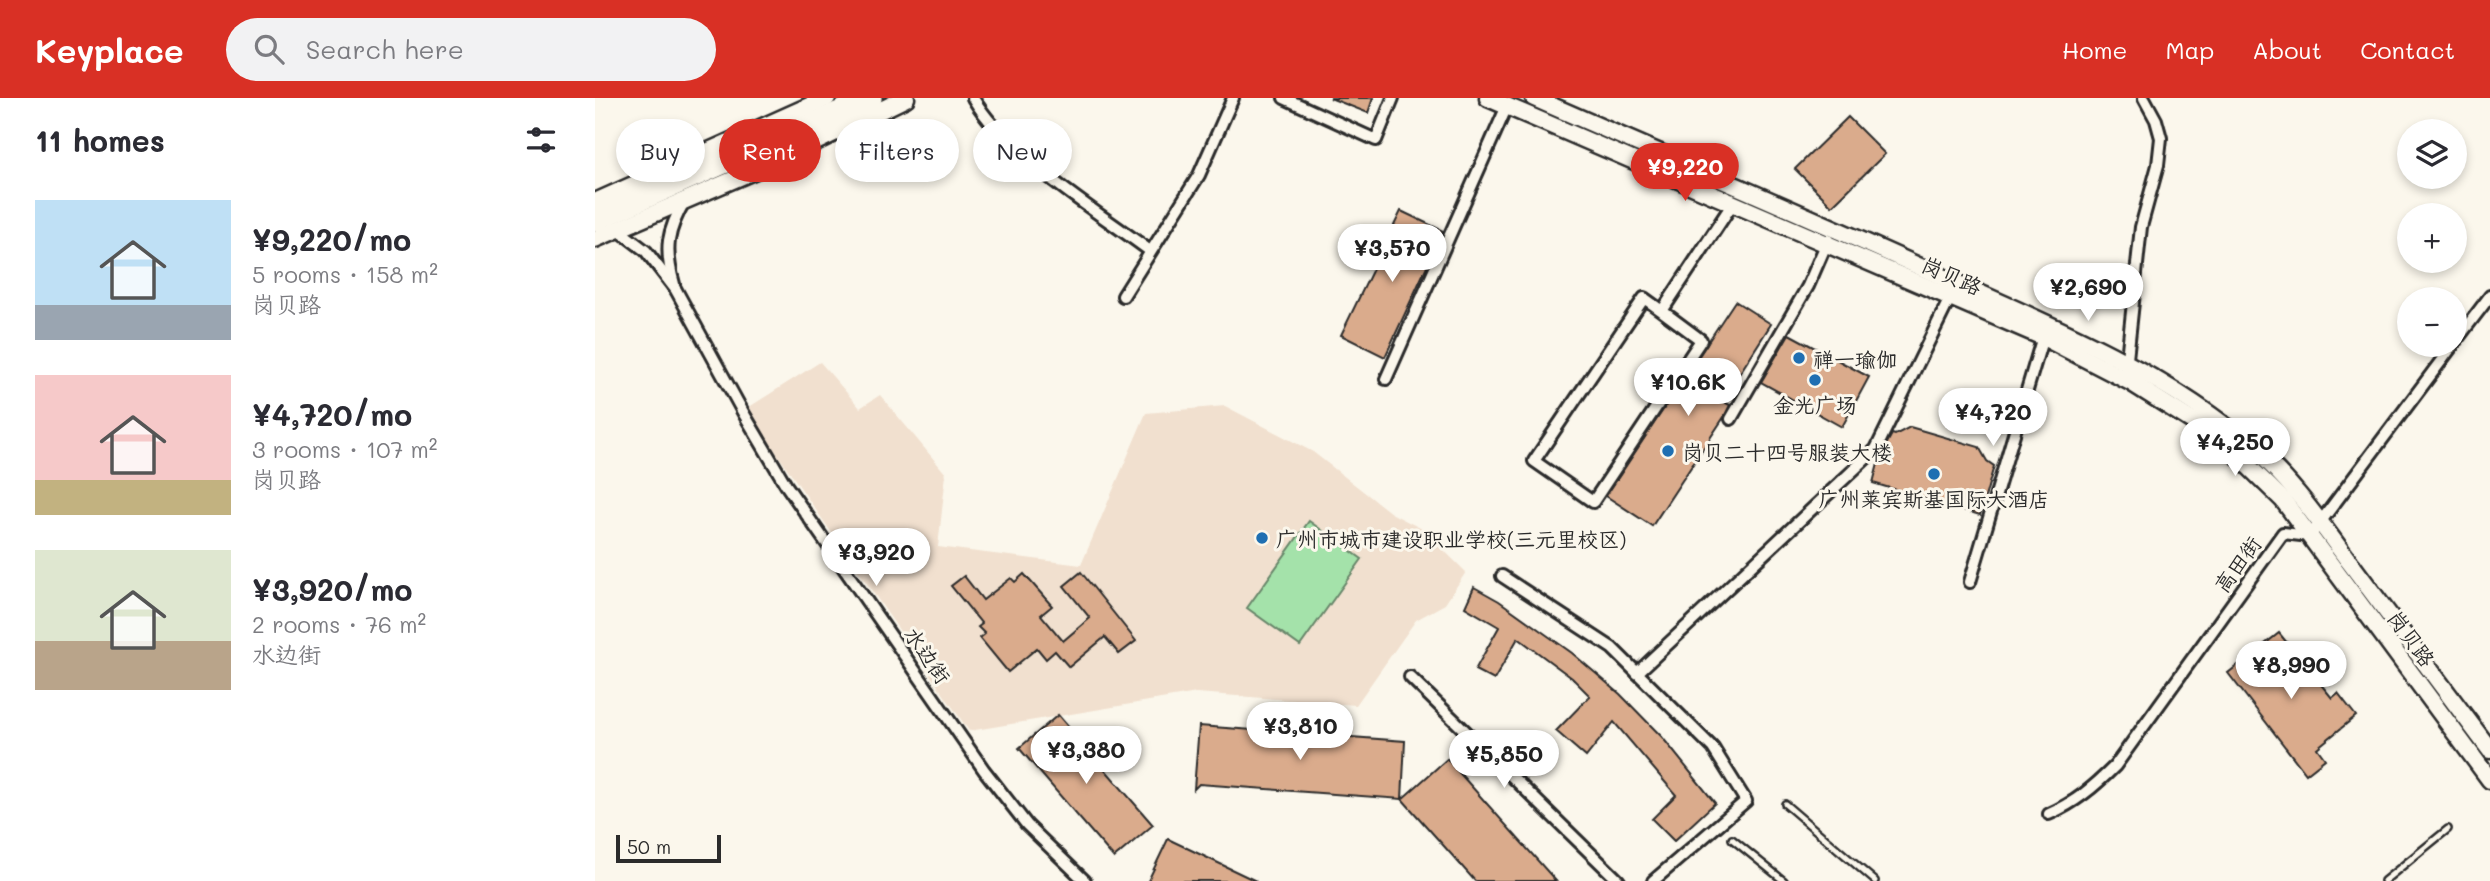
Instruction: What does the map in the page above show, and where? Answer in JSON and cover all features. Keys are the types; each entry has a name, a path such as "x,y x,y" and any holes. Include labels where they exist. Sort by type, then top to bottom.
{"highway":[{"path":"595,220 871,98"}],"main road":[{"path":"595,202 827,98"},
{"path":"595,239 772,163 906,98"},
{"name":"岗贝路","path":"1488,98 1733,203 1830,236"},
{"name":"岗贝路","path":"1534,98 1830,236 2045,331 2126,363 2203,410 2255,450 2283,476 2315,529 2490,780"},
{"name":"岗贝路","path":"2045,331 2166,403 2228,448 2276,492 2315,529 2490,750"}],"street":[{"path":"973,98 985,118 1030,162 1150,251"},
{"path":"1123,296 1199,175 1233,98"},
{"path":"1284,98 1376,140 1392,98"},
{"path":"2126,380 2141,227 2158,164 2161,138 2156,120 2144,98"},
{"path":"1387,379 1507,106"},
{"path":"676,290 668,264 667,245 675,219 686,200"},
{"path":"1662,311 1733,203"},
{"path":"617,229 646,251 676,290"},
{"path":"1731,419 1808,286 1830,236"},
{"name":"水边街","path":"676,290 786,485 1007,800 1049,847 1085,881"},
{"path":"1637,673 1876,449 1954,290"},
{"path":"2467,326 2490,296"},
{"path":"1644,298 1662,311 1701,340 1594,502 1534,461 1644,298"},
{"path":"1970,582 2045,331"},
{"path":"2315,529 2444,357"},
{"name":"高田街","path":"2049,814 2093,787 2115,766 2283,533 2315,529"},
{"path":"1502,576 1612,648 1713,748 1746,801 1653,881"},
{"path":"1410,677 1619,881"}],"lane":[{"path":"1785,804 1875,881"},
{"path":"2383,881 2448,829"},
{"path":"1732,839 1784,881"}],"shaded area":[{"name":"广州市城市建设职业学校(三元里校区)","path":"820,362 860,408 880,395 946,474 938,547 1081,565 1146,413 1225,406 1313,452 1391,513 1422,529 1466,572 1445,604 1416,620 1356,705 1197,693 969,731 746,409"}],"green space":[{"path":"1309,521 1362,559 1300,646 1247,608"}],"building":[{"path":"1330,98 1373,98 1368,113"},
{"path":"1848,117 1885,154 1832,206 1795,169"},
{"path":"1401,211 1443,231 1385,357 1341,335"},
{"name":"岗贝二十四号服装大楼","path":"1735,301 1771,324 1722,401 1730,405 1724,417 1652,526 1606,496"},
{"name":"金光广场","path":"1789,334 1869,377 1842,427 1761,382"},
{"name":"广州莱宾斯基国际大酒店","path":"1910,427 1979,447 1987,461 1994,466 1980,515 1873,483 1880,456 1892,434"},
{"path":"1081,572 1136,641 1119,654 1105,637 1069,667 1055,651 1046,659 1037,648 1008,672 980,638 985,634 978,627 982,624 951,586 964,576 983,600 1011,578 1015,582 1024,574 1052,606 1041,615 1063,641 1090,618 1064,586"},
{"path":"1474,587 1499,601 1572,653 1620,694 1662,737 1715,803 1674,841 1652,819 1676,795 1614,722 1586,757 1556,731 1590,696 1572,678 1518,638 1494,680 1475,670 1499,627 1465,607"},
{"path":"2279,633 2332,698 2338,693 2356,716 2317,748 2325,759 2306,774 2228,673"},
{"path":"1058,715 1153,825 1114,858 1019,748"},
{"path":"1199,726 1405,741 1402,799 1199,784 1194,789"},
{"path":"1447,759 1556,881 1475,881 1402,799"},
{"path":"1168,839 1256,881 1148,881"}],"place":[{"name":"禅一瑜伽","path":"1799,358"},
{"name":"金光广场","path":"1815,380"},
{"name":"岗贝二十四号服装大楼","path":"1668,451"},
{"name":"广州莱宾斯基国际大酒店","path":"1934,474"},
{"name":"广州市城市建设职业学校(三元里校区)","path":"1262,538"}]}
